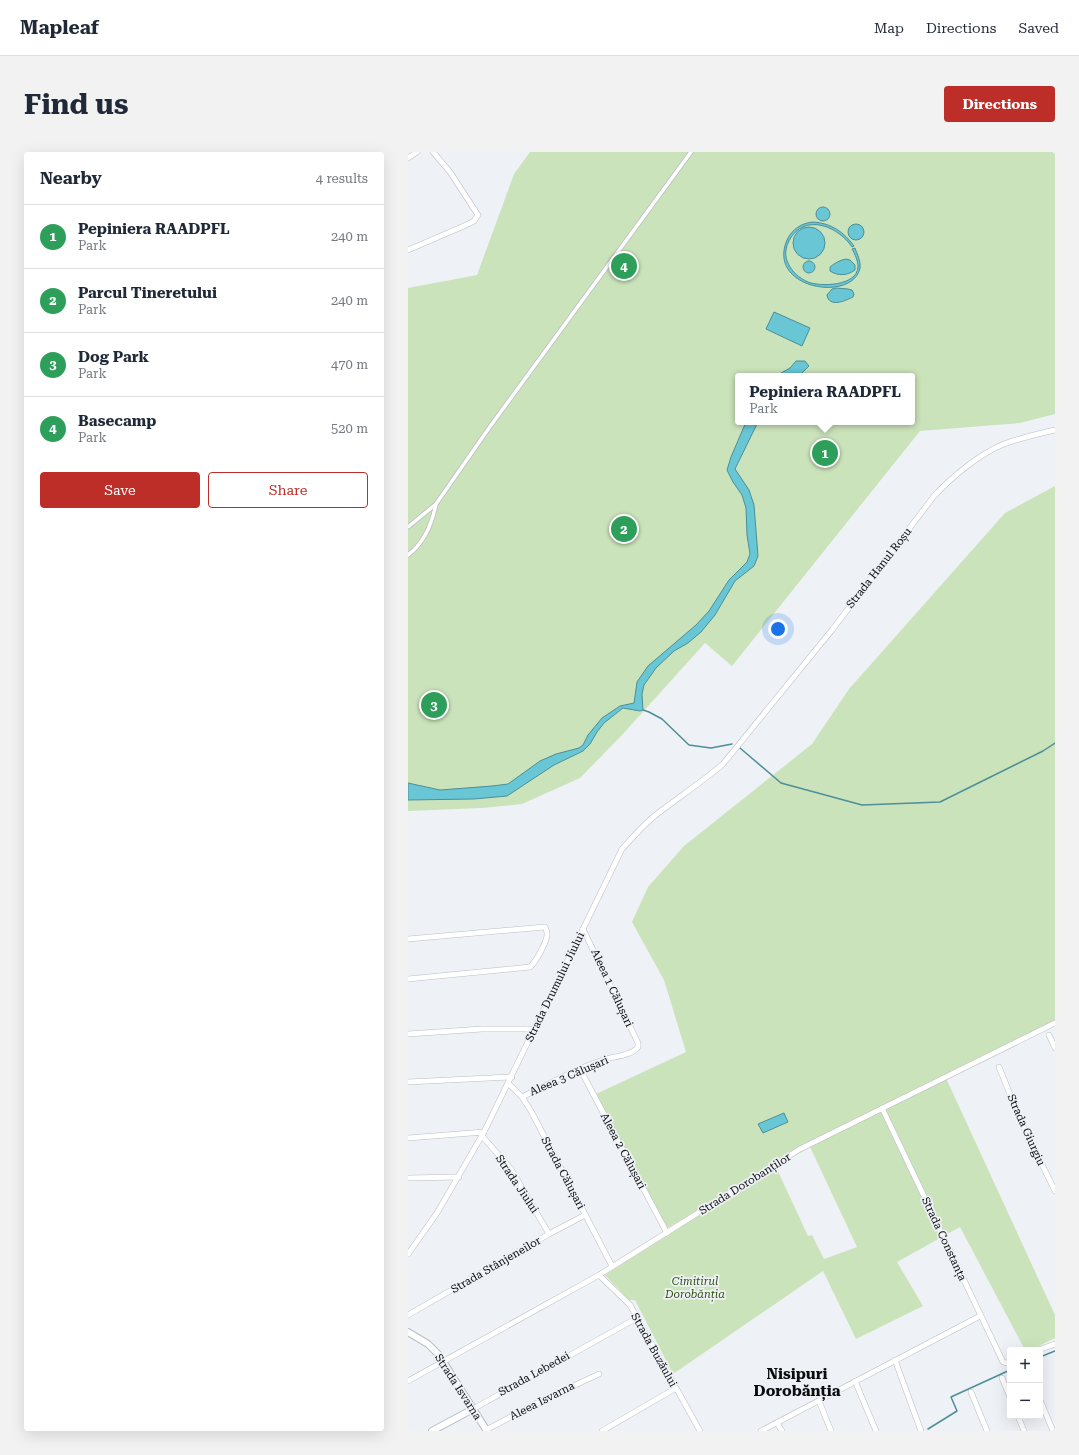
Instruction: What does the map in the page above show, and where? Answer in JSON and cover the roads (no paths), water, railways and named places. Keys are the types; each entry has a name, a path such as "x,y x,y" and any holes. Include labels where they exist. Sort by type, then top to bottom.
{"street":[{"path":"408,158 417,152"},
{"path":"408,250 474,221 478,215 450,172 433,152"},
{"path":"408,528 436,504 489,428 691,152"},
{"name":"Strada Hanul Roșu","path":"734,749 832,630 934,496 948,481 1004,444 1055,430"},
{"path":"408,555 420,544 426,534 431,523 436,504"},
{"name":"Strada Drumului Jiului","path":"408,1254 437,1213 483,1134 622,849 652,818 723,764 734,749"},
{"path":"408,939 545,927 547,933 540,955 535,964 530,967 408,979"},
{"name":"Aleea 1 Călușari","path":"583,929 638,1043 638,1048"},
{"name":"Strada Dorobanților","path":"408,1381 599,1275 800,1149 1055,1023"},
{"path":"408,1034 534,1029"},
{"path":"1049,1034 1055,1048"},
{"name":"Aleea 3 Călușari","path":"522,1097 580,1069 634,1051 638,1048"},
{"name":"Strada Giurgiu","path":"999,1067 1022,1124 1055,1191"},
{"name":"Aleea 2 Călușari","path":"580,1069 667,1233"},
{"path":"408,1082 512,1077"},
{"name":"Strada Călușari","path":"508,1084 522,1097 531,1110 612,1266"},
{"name":"Strada Constanța","path":"882,1108 980,1316 1003,1362 1007,1363"},
{"path":"408,1138 483,1134"},
{"name":"Strada Jiului","path":"483,1134 511,1169 549,1234"},
{"path":"408,1178 459,1177"},
{"name":"Strada Stânjeneilor","path":"408,1315 585,1215"},
{"name":"Strada Buzăului","path":"599,1275 630,1305 699,1430"},
{"path":"761,1431 980,1316"},
{"name":"Strada Lebedei","path":"432,1431 637,1318"},
{"name":"Strada Isvarna","path":"408,1332 428,1344 439,1355 487,1430"},
{"path":"1043,1348 1055,1344"},
{"path":"895,1360 921,1431"},
{"name":"Aleea Isvarna","path":"487,1430 599,1374"},
{"path":"1002,1378 1007,1390"},
{"path":"856,1381 876,1431"},
{"path":"602,1431 676,1388"},
{"path":"971,1392 987,1431"},
{"path":"819,1401 831,1431"},
{"path":"1043,1407 1053,1431"},
{"path":"1019,1419 1024,1431"},
{"path":"777,1423 782,1431"}],"water":[{"path":"823,207 828,209 830,214 828,219 823,221 818,219 816,214 818,209"},
{"path":"813,222 831,226 846,236 854,246 852,247 846,239 829,228 820,225 802,227 794,233 786,248 786,258 792,269 802,279 814,284 838,284 852,278 856,273 858,267 852,249 855,248 860,268 854,279 843,285 828,287 813,286 799,280 789,270 784,257 787,240 789,236 798,227"},
{"path":"853,224 859,224 864,229 862,238 859,240 853,240 848,235 848,229"},
{"path":"809,227 820,232 825,243 820,254 809,259 798,254 793,243 798,232"},
{"path":"846,259 850,260 855,265 855,270 842,275 830,271 830,267"},
{"path":"807,261 811,261 815,267 811,273 807,273 803,269 803,265"},
{"path":"832,289 852,290 854,294 853,297 838,302 831,301 828,299 827,295"},
{"path":"774,312 810,328 802,346 766,329"},
{"path":"796,361 805,361 809,366 802,373 781,373 790,368"},
{"path":"745,425 757,425 735,469 749,490 754,505 758,556 754,566 735,581 715,615 701,632 688,643 674,651 656,668 644,685 642,694 643,710 640,711 623,708 604,723 590,744 583,751 554,765 507,796 474,799 408,800 408,783 440,790 508,784 540,761 556,754 579,748 583,745 588,735 602,718 620,706 634,703 637,682 648,666 696,625 709,611 729,580 747,562 750,554 747,535 746,508 742,495 727,470"},
{"path":"784,1113 788,1122 763,1133 758,1124"}],"waterway":[{"path":"643,710 662,719 689,745 711,748 732,744"},
{"path":"740,748 781,783 862,805 940,802 1043,751 1055,743"},
{"path":"1043,1356 1055,1351"},
{"path":"928,1429 957,1411 951,1397 1007,1371"}],"place":[{"name":"Basecamp","path":"624,266"},
{"name":"Pepiniera RAADPFL","path":"825,453"},
{"name":"Parcul Tineretului","path":"624,529"},
{"name":"Dog Park","path":"434,705"}],"district":[{"name":"Nisipuri Dorobănția","path":"797,1382"}],"park label":[{"name":"Cimitirul Dorobănția","path":"695,1287"}]}
